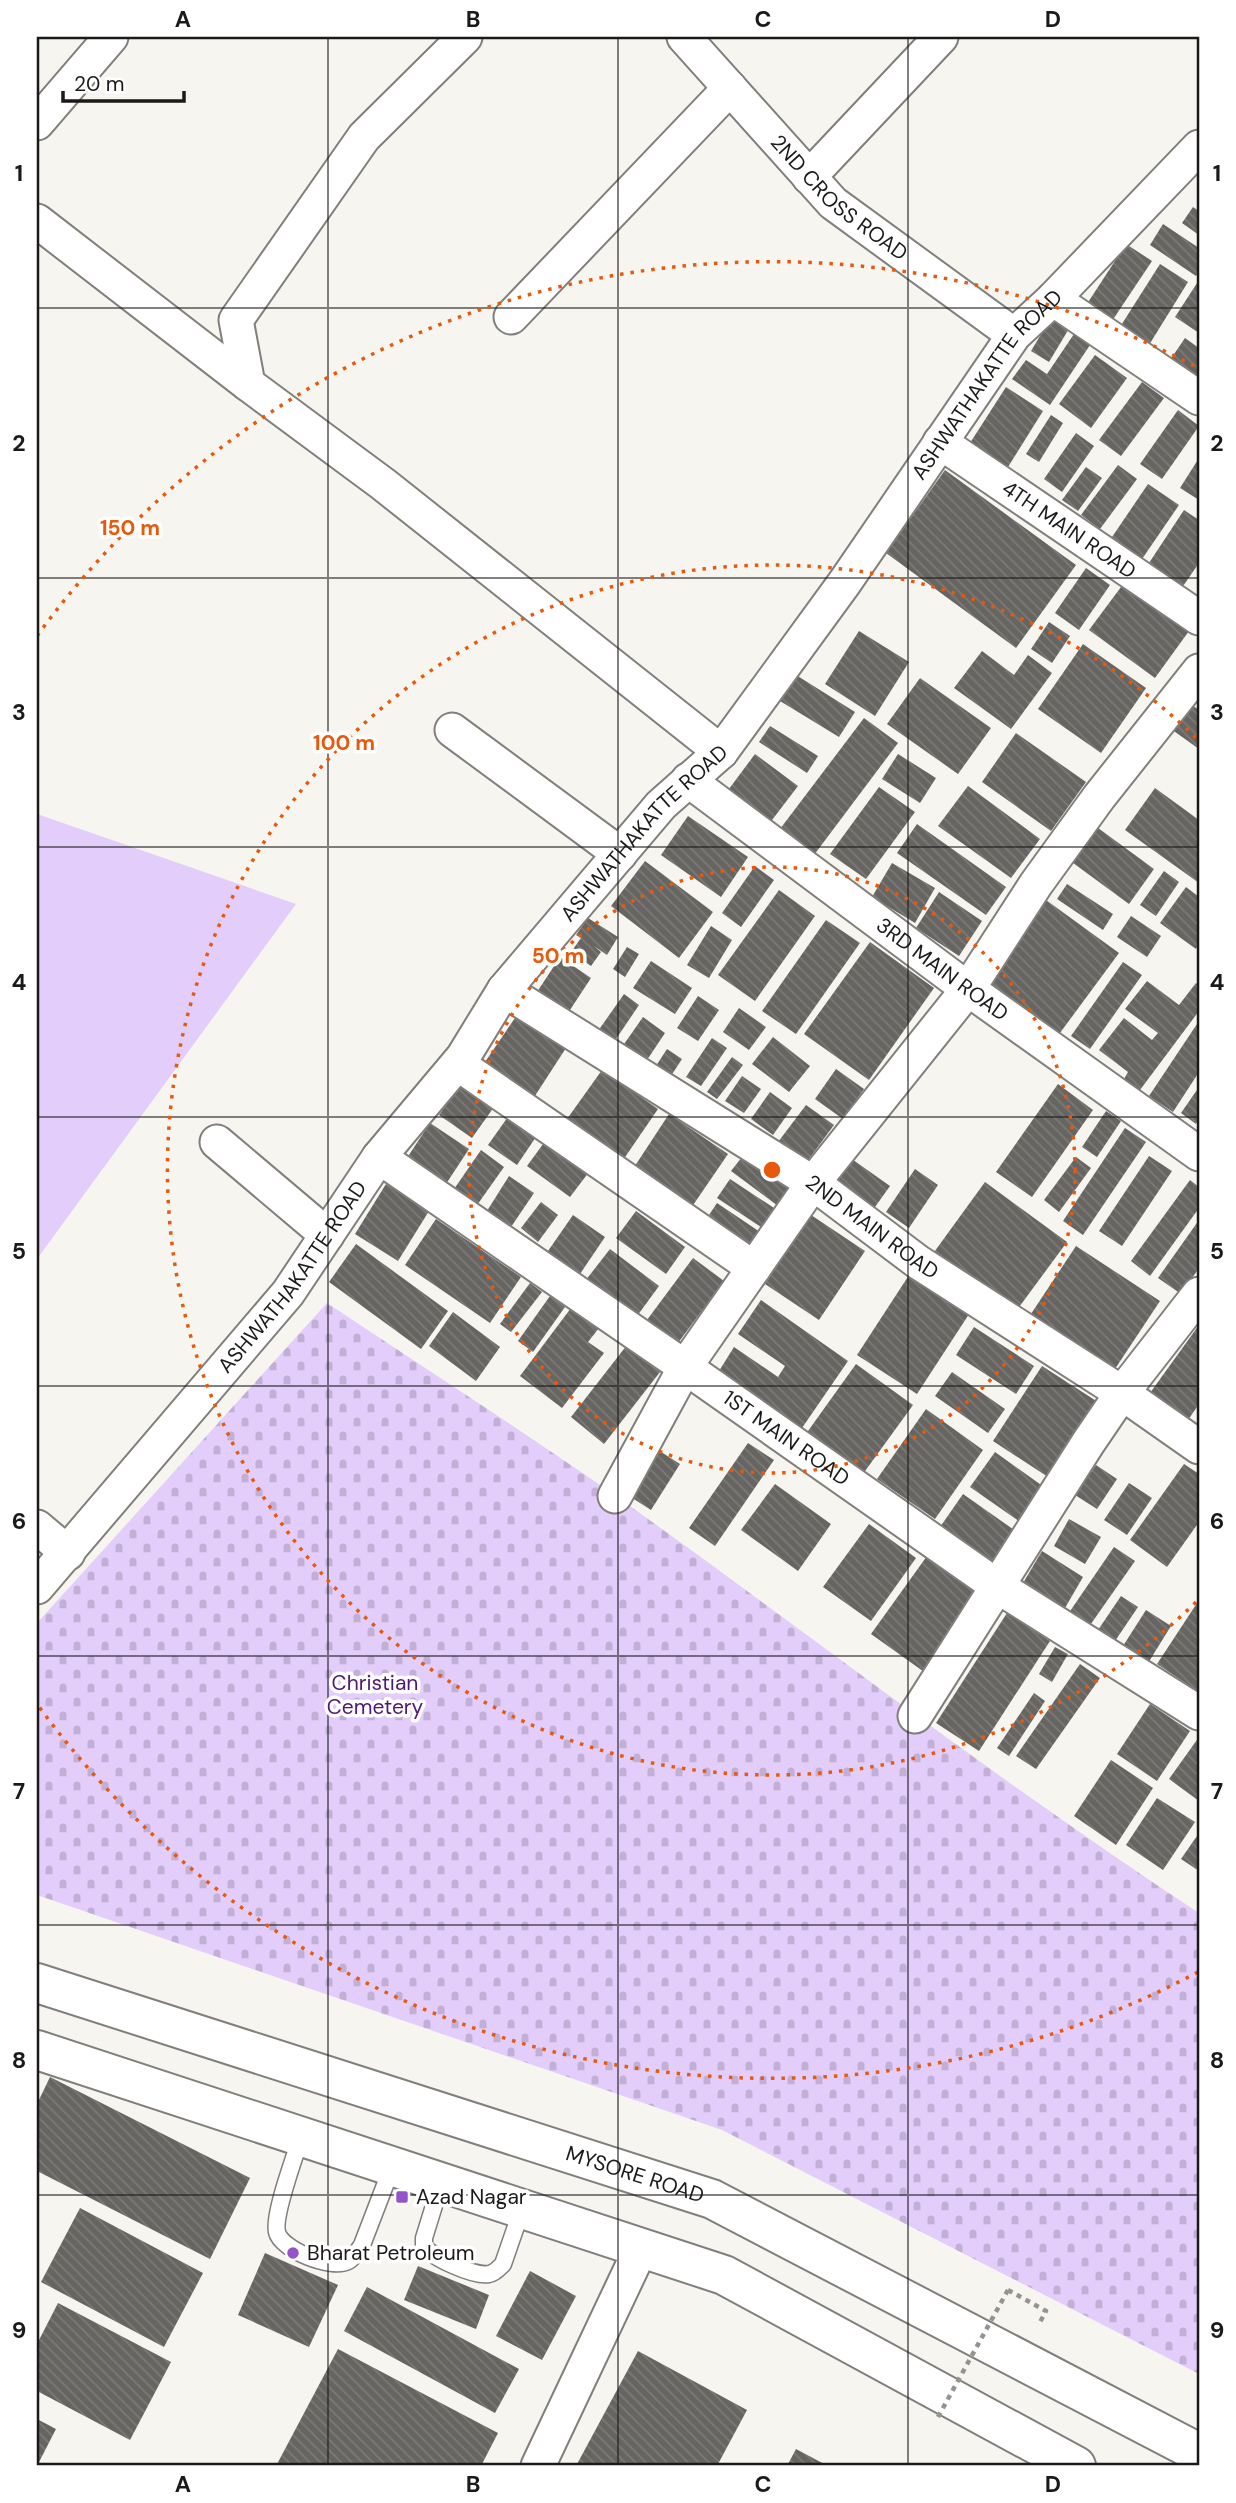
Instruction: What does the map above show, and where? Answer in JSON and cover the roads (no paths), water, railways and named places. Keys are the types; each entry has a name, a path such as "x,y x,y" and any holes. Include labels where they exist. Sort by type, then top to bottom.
{"highway":[{"name":"MYSORE ROAD","path":"37,1983 712,2199 1199,2453"},
{"path":"37,2050 724,2275 1060,2463"}],"street":[{"path":"37,123 111,37"},
{"path":"247,384 236,320 364,137 465,37"},
{"name":"2ND CROSS ROAD","path":"684,37 833,203 1014,335"},
{"path":"809,177 941,37"},
{"path":"511,317 730,88"},
{"name":"ASHWATHAKATTE ROAD","path":"37,1587 288,1293 379,1157 458,1064 504,990 661,805 721,752 845,582 1014,335 1053,299 1199,149"},
{"path":"37,221 247,384 383,484 721,752"},
{"path":"1053,299 1199,398"},
{"name":"4TH MAIN ROAD","path":"940,442 1199,618"},
{"path":"615,1496 685,1367 813,1183 968,989 1051,862 1199,671"},
{"path":"452,730 620,854"},
{"name":"3RD MAIN ROAD","path":"688,780 968,989 1199,1154"},
{"name":"2ND MAIN ROAD","path":"504,990 813,1183 918,1262 1122,1393 1199,1447"},
{"path":"458,1064 754,1268"},
{"path":"217,1142 327,1235"},
{"name":"1ST MAIN ROAD","path":"379,1157 998,1586 1199,1713"},
{"path":"915,1716 1122,1393 1199,1294"},
{"path":"37,1527 68,1553"},
{"path":"538,2466 641,2248"}],"lane":[{"path":"301,2137 279,2210 276,2232 279,2238 298,2252 315,2260 347,2262 355,2255 362,2245 391,2167"},
{"path":"441,2183 424,2246 435,2258 479,2273 497,2271 503,2264 522,2209"}],"place":[{"name":"Azad Nagar","path":"402,2197"},
{"name":"Bharat Petroleum","path":"293,2253"}],"park label":[{"name":"Christian Cemetery","path":"375,1695"}]}
